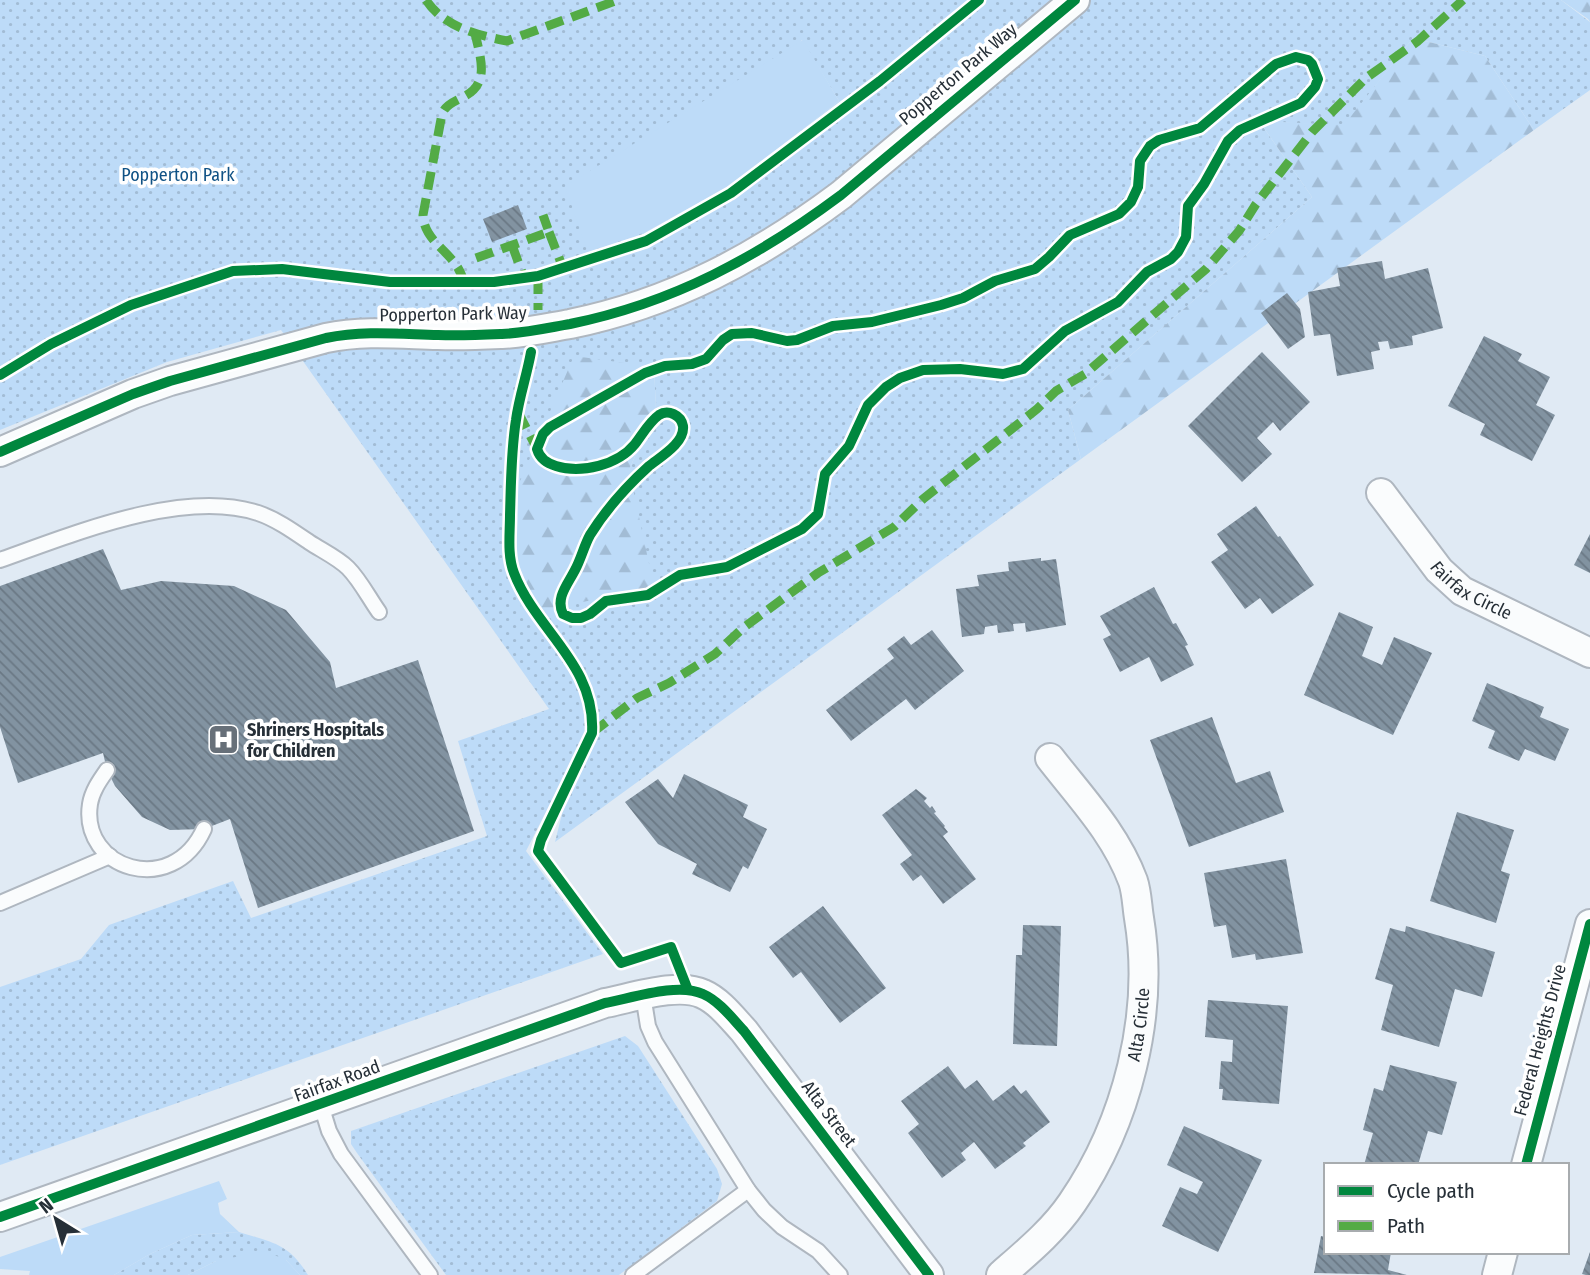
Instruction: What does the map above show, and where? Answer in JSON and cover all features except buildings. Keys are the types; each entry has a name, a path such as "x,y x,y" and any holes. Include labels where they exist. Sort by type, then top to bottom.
{"street":[{"name":"Popperton Park Way","path":"0,452 158,385 326,338 348,333 376,332 441,335 535,331 627,310 672,294 759,252 801,225 1074,0"},
{"name":"Fairfax Circle","path":"1381,493 1439,570 1462,591 1590,653"},
{"name":"Alta Circle","path":"1001,1275 1041,1239 1072,1204 1103,1150 1122,1101 1137,1039 1143,992 1142,933 1133,884 1112,836 1049,758"},
{"name":"Federal Heights Drive","path":"1526,1163 1590,924"},
{"name":"Fairfax Road","path":"0,1217 605,1003 688,990"},
{"name":"Alta Street","path":"688,990 703,994 716,1003 744,1031 929,1275"},
{"path":"1497,1275 1502,1254"}],"lane":[{"path":"0,560 94,527 195,506 228,507 258,513 289,528 348,568 379,612"},
{"path":"107,770 96,786 90,804 90,823 97,842 110,856 126,867 145,871 164,868 181,860 197,845 204,829"},
{"path":"0,903 110,856"},
{"path":"643,995 648,1026 655,1042 748,1190 773,1218 818,1251 840,1275"},
{"path":"321,1105 329,1131 341,1154 430,1275"},
{"path":"633,1275 748,1190"}],"green space":[{"name":"Popperton Park","path":"0,0 1561,0 1590,22 1590,90 1534,130 1485,56 1413,38 1344,126 1259,121 1312,197 1068,410 1081,459 555,842 578,749 526,851 603,954 0,1165 0,987 81,959 109,925 233,881 251,918 487,836 458,741 549,709 281,330 167,362 0,430","holes":["802,40 839,101 733,184 646,232","654,368 656,408 629,470"]},
{"path":"1561,0 1590,0 1590,22 1588,19"},
{"path":"1413,38 1485,56 1534,130 1081,459 1068,410 1312,197 1259,121 1344,125"},
{"path":"803,40 839,101 733,184 646,232 588,252 565,186"},
{"path":"574,356 654,367 656,408 629,470 654,587 521,615 511,502"},
{"path":"625,1036 638,1046 717,1169 722,1184 717,1201 619,1275 446,1275 351,1144 351,1131"},
{"path":"219,1181 227,1199 218,1203 220,1214 239,1232 192,1235 150,1254 114,1275 29,1275 30,1271 0,1269 0,1257"},
{"path":"239,1232 286,1250 308,1275 300,1275 286,1260 216,1261 188,1275 114,1275 150,1254 192,1235"},
{"path":"265,1251 286,1260 300,1275 188,1275 216,1261"}],"marked path":[{"path":"426,0 442,17 452,23 473,33 507,41 618,0"},
{"path":"592,733 637,698 669,683 715,654 743,628 818,573 894,527 923,499 1056,391 1085,374 1206,269 1239,231 1256,204 1312,132 1366,78 1418,41 1463,0"},
{"path":"464,284 456,264 429,234 423,215 442,114 448,106 472,92 480,77 481,60 475,33"},
{"path":"476,258 549,232 543,215"},
{"path":"549,232 563,268"},
{"path":"512,245 524,278"},
{"path":"538,276 538,310"},
{"path":"518,412 537,449"}],"cycle path":[{"path":"0,375 51,344 131,305 233,271 282,269 390,282 494,282 538,276 646,241 731,193 880,81 979,0"},
{"path":"0,452 133,394 170,381 326,338 368,333 462,335 528,331 608,315 679,290 746,258 841,195 1075,0"},
{"path":"1296,57 1312,64 1318,79 1315,87 1301,103 1240,130 1228,141 1188,206 1186,237 1178,252 1147,272 1118,302 1065,331 1023,369 1003,374 960,369 923,370 900,378 886,387 868,405 849,446 825,474 818,514 802,529 727,567 680,575 648,595 606,601 581,618 563,614 561,597 590,535 625,490 676,444 683,432 683,426 677,416 663,413 652,421 635,444 619,457 599,466 576,469 553,465 540,455 537,449 543,434 550,427 645,373 665,366 692,364 706,359 732,334 752,333 787,341 797,340 833,326 872,322 941,305 963,298 995,281 1035,269 1070,235 1119,214 1131,202 1138,187 1140,161 1150,146 1159,140 1200,128 1276,64 1296,57"},
{"path":"531,352 517,411 513,443 510,559 524,594 575,667 585,687 591,709 592,733 538,851 621,963 671,947 688,990"},
{"path":"1527,1163 1590,924"},
{"path":"0,1217 605,1003 655,992 681,990 709,997 744,1031 929,1275"}],"place":[{"name":"Shriners Hospitals for Children","path":"224,740"}]}
